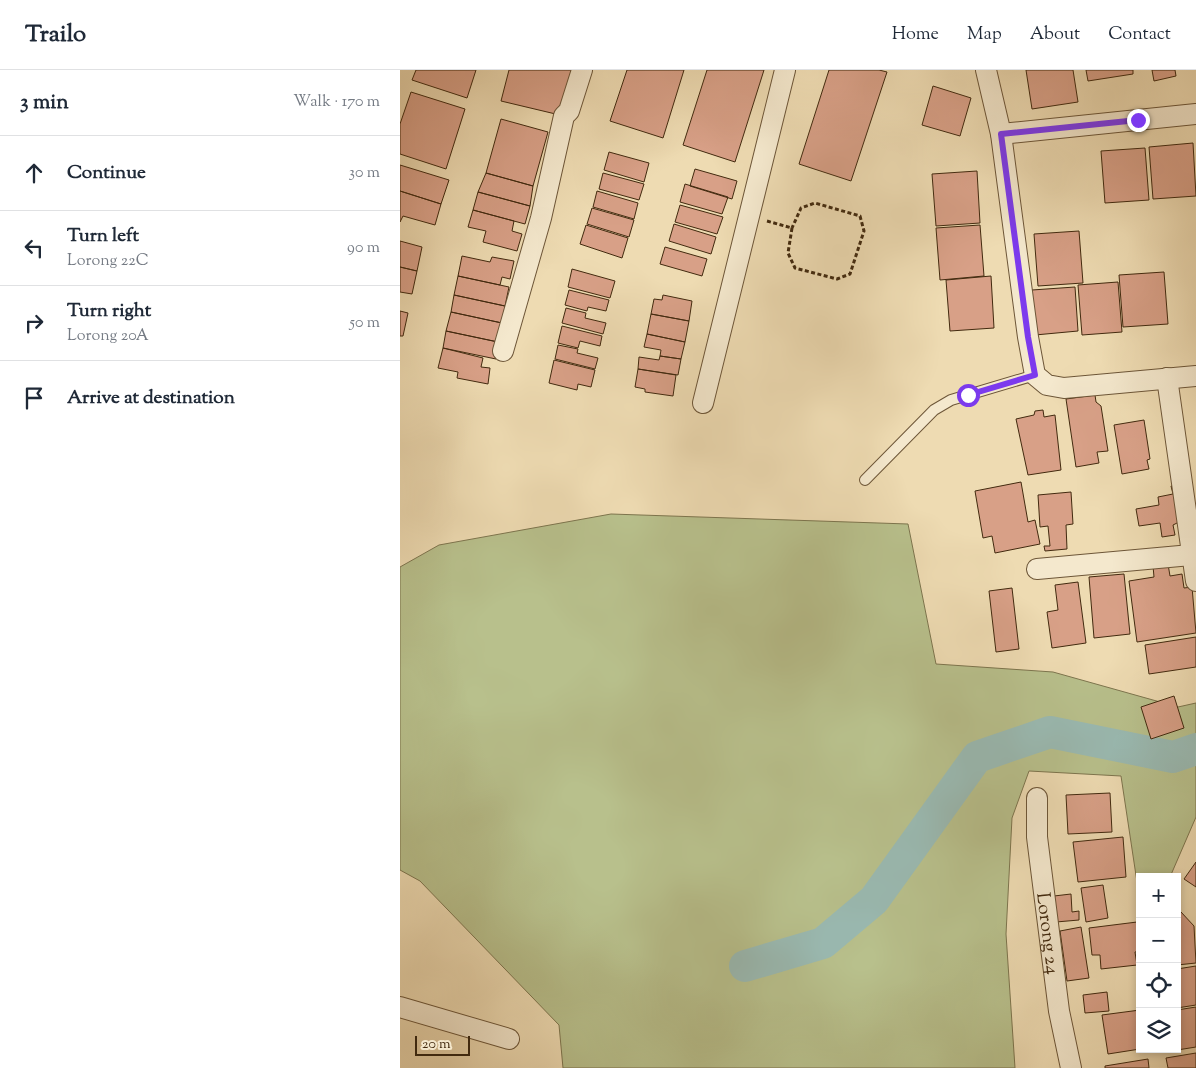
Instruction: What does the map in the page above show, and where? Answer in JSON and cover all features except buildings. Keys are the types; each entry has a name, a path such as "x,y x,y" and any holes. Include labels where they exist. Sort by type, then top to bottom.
{"street":[{"path":"503,351 542,218 564,116 569,111 582,70"},
{"path":"986,70 1001,134 1028,337 1035,375 1047,385 1064,388 1196,376"},
{"path":"703,403 752,212 784,75"},
{"path":"1001,134 1196,114"},
{"path":"1167,378 1196,581"},
{"path":"1037,569 1191,555"},
{"name":"Lorong 24","path":"1037,798 1037,838 1059,1011 1071,1068"},
{"path":"400,1007 509,1039"}],"lane":[{"path":"865,480 934,410 951,400 1035,375"}],"path":[{"path":"815,203 860,216 864,231 850,274 837,279 795,268 788,254 792,228 801,208 815,203"},
{"path":"752,212 765,220 792,228"}],"green space":[{"path":"611,514 908,524 936,664 1053,672 1178,707 1196,703 1196,736 1163,751 1050,729 1051,736 1056,741 1171,770 1196,760 1196,817 1172,873 1136,873 1136,875 1121,776 1029,771 1012,818 1006,934 1015,1068 563,1068 559,1025 420,881 400,870 400,567 439,545"}],"waterway":[{"path":"745,966 823,943 874,900 977,757 1050,732 1173,757 1196,749"}],"route":[{"path":"968,395 1035,375 1028,337 1001,134 1138,120"}]}
